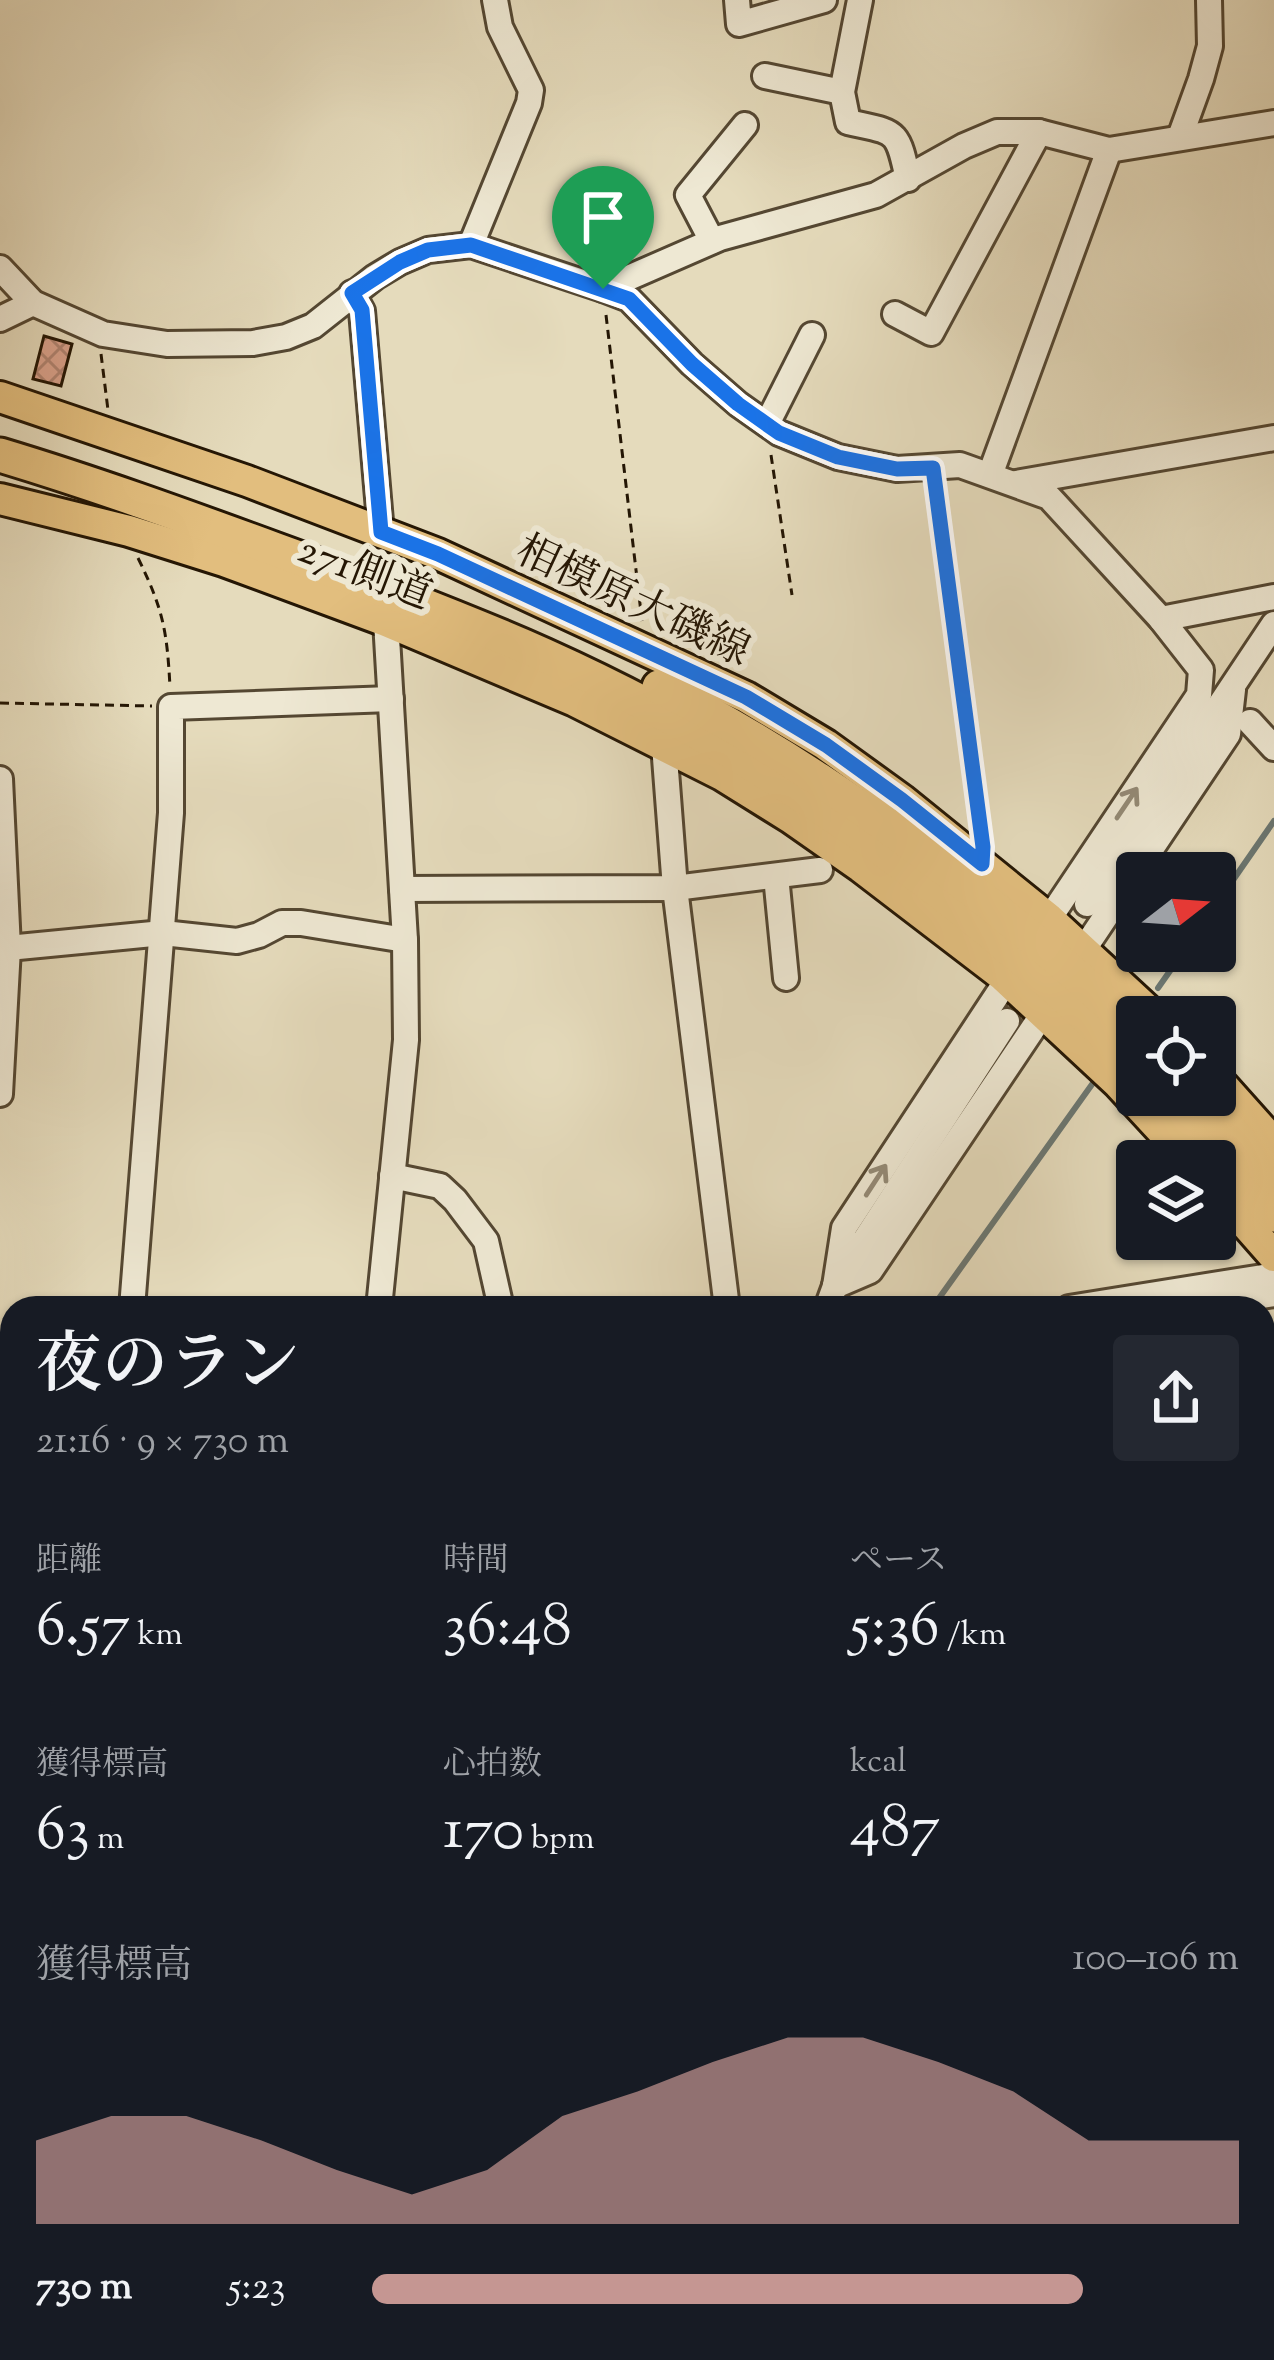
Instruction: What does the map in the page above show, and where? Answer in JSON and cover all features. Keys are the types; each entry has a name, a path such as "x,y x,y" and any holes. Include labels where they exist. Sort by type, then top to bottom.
{"highway":[{"path":"0,433 36,455 416,601 547,657 661,714 757,767 875,845 1011,950 1116,1048"},
{"path":"0,454 36,455 258,520 421,580 670,693 764,744 886,823 1028,934 1116,1013"},
{"path":"1184,1116 1274,1215"},
{"path":"1217,1116 1274,1178"}],"main road":[{"name":"相模原大磯線","path":"0,397 247,481 438,554 746,697 826,745 982,864 1066,908 1138,996"},
{"name":"271側道","path":"0,499 224,561 386,621 575,701 722,775 861,866 1017,1009 1118,1083 1171,1140"},
{"path":"1236,1100 1274,1143"},
{"path":"1236,1221 1272,1276"}],"street":[{"path":"471,245 531,90 500,27 495,0"},
{"path":"737,0 739,24 824,0"},
{"path":"860,0 842,92 848,122 890,131 900,142 908,178"},
{"path":"1180,136 1210,46 1209,0"},
{"path":"765,76 842,92"},
{"path":"603,289 712,241 876,195 998,132 1039,132 1109,151 1274,123"},
{"path":"712,241 688,195 745,125"},
{"path":"895,314 931,333 1039,132"},
{"path":"989,475 1109,151"},
{"path":"0,268 32,303 103,334 166,344 253,343 286,338 314,326 352,293 400,262 428,250 471,245 629,299 692,364 779,433 838,457 897,469 960,465 1049,497 1202,670 1199,695 1066,908"},
{"path":"352,293 362,310 381,532"},
{"path":"0,319 32,303"},
{"path":"767,424 812,335"},
{"path":"1015,484 1274,438"},
{"path":"1161,620 1274,597"},
{"path":"380,1296 406,1040 405,940 386,621"},
{"path":"1066,908 1274,624"},
{"path":"1091,938 1228,734 1234,683"},
{"path":"133,1296 171,813 171,707 391,699"},
{"path":"1250,722 1274,748"},
{"path":"664,745 675,888 726,1296"},
{"path":"0,779 8,948 0,1094"},
{"path":"402,889 675,888 820,870"},
{"path":"776,876 786,978"},
{"path":"8,948 163,933 237,941 282,923 301,922 405,940"},
{"path":"832,1296 870,1271 1017,1009"},
{"path":"831,1296 844,1228 1017,1009"},
{"path":"392,1176 440,1186 455,1199 486,1241 498,1296"},
{"path":"1145,1296 1272,1276"},
{"path":"1218,1296 1272,1276"}],"path":[{"path":"603,289 646,650"},
{"path":"103,334 109,420"},
{"path":"767,424 792,595"},
{"path":"933,468 982,864"},
{"path":"0,703 171,707 167,634 159,600 132,546"}],"building":[{"path":"44,336 72,344 61,386 33,379"}],"waterway":[{"path":"1236,876 1274,821"},
{"path":"1158,988 1169,972"},
{"path":"941,1296 1093,1083"}],"route":[{"path":"471,245 603,289 629,299 692,364 779,433 838,457 897,469 933,468 982,864 826,745 746,697 381,532 362,310 352,293 428,250 471,245"}]}
